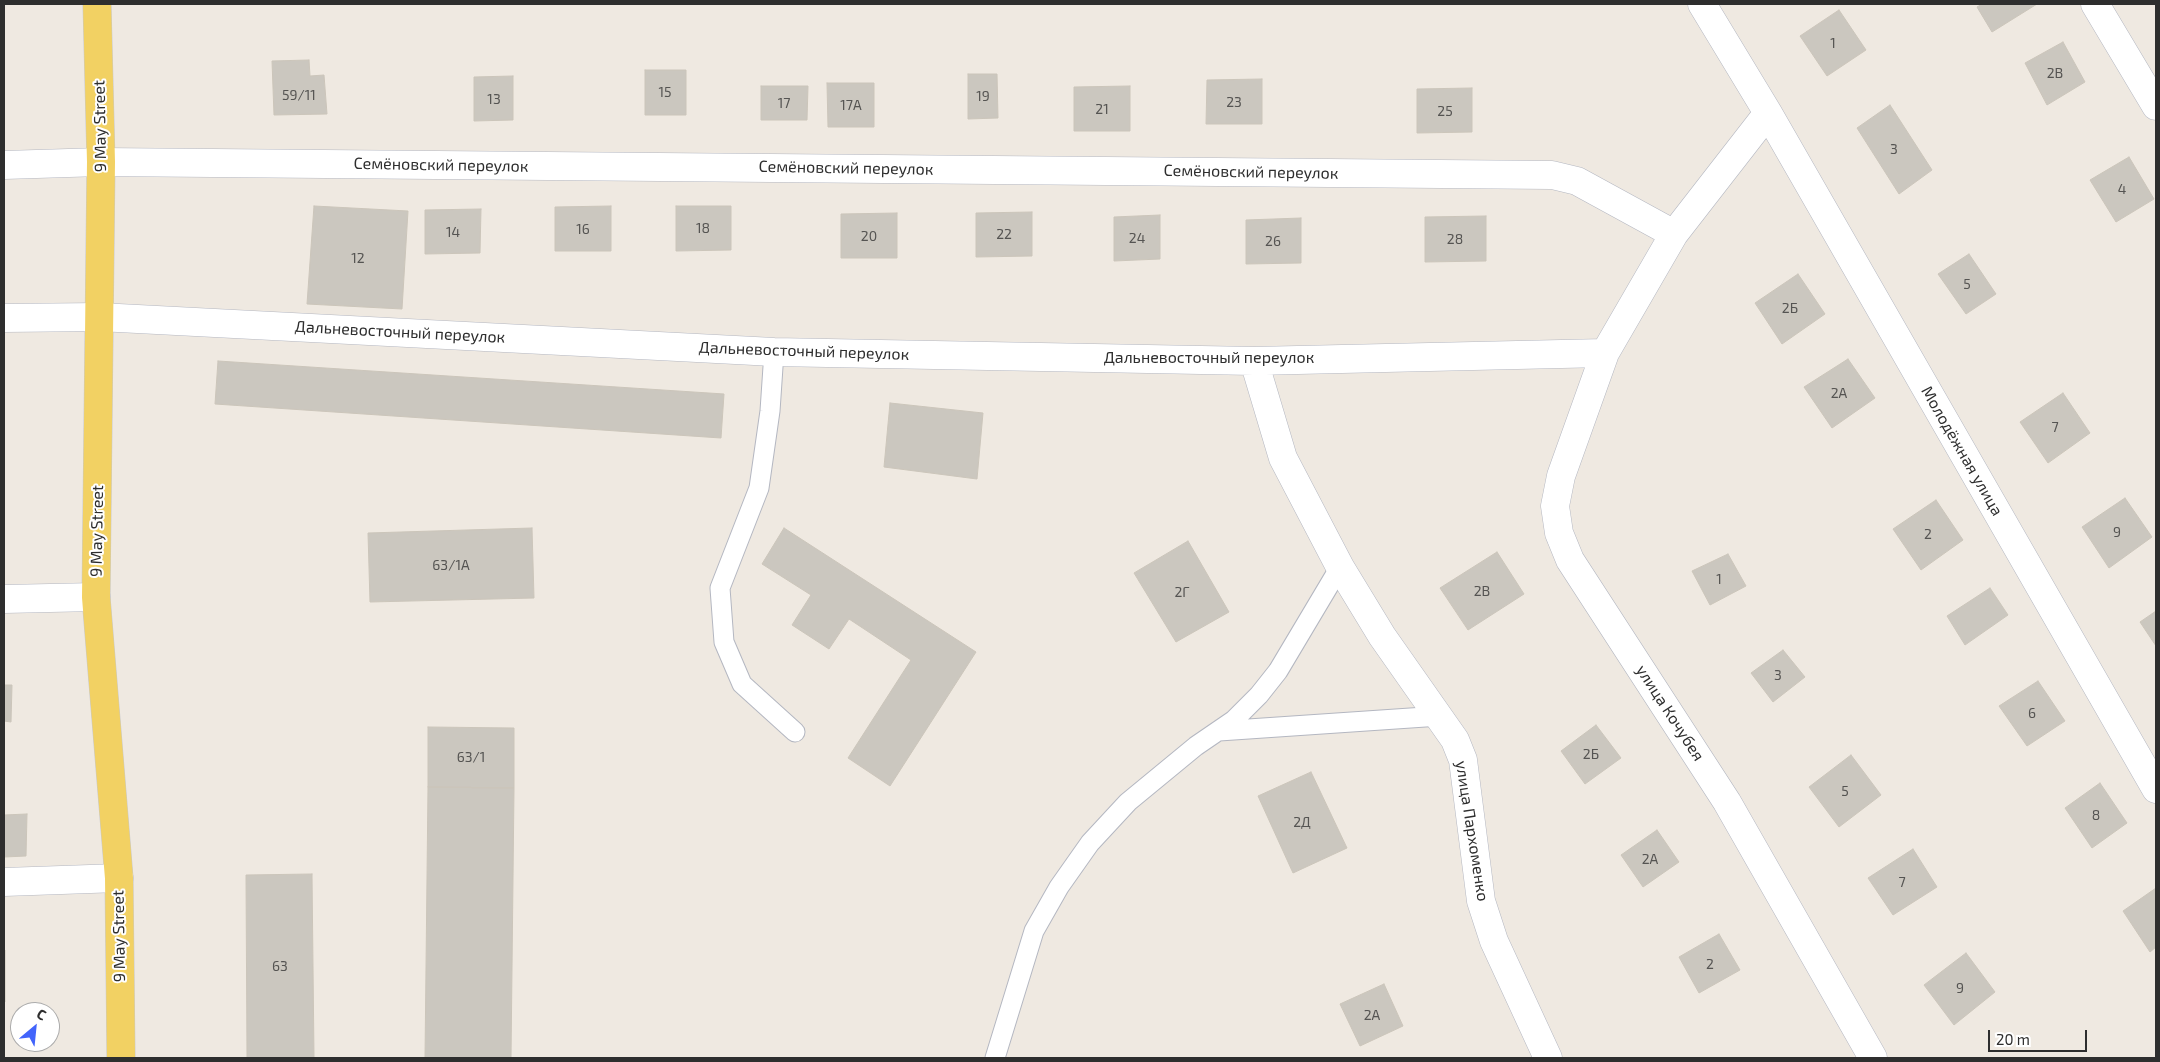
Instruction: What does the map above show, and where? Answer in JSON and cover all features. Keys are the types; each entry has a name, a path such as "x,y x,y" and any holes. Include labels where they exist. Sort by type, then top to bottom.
{"main road":[{"name":"9 May Street","path":"97,4 101,162 96,597 119,878 121,1058"}],"street":[{"name":"Молодёжная улица","path":"1702,4 1768,112 2156,789"},
{"path":"2095,4 2156,106"},
{"name":"улица Кочубея","path":"1768,112 1674,234 1605,353 1561,476 1555,506 1559,533 1570,560 1727,802 1873,1058"},
{"name":"Семёновский переулок","path":"4,165 101,162 1552,175 1577,181 1674,234"},
{"name":"Дальневосточный переулок","path":"4,318 100,317 774,352 1254,361 1605,353"},
{"name":"улица Пархоменко","path":"1254,361 1283,458 1340,567 1382,636 1440,716 1455,740 1463,760 1481,901 1494,941 1548,1058"},
{"path":"4,599 96,597"},
{"path":"4,882 119,878"}],"lane":[{"path":"774,352 770,411 759,488 720,588 724,642 742,684 795,732"},
{"path":"995,1058 1034,931 1059,887 1090,843 1128,802 1196,746 1234,720 1259,695 1278,671 1340,567"},
{"path":"1216,731 1440,716"}],"building":[{"path":"1982,4 2037,4 1992,32 1977,7"},
{"path":"1839,10 1866,50 1827,76 1800,36"},
{"path":"2063,42 2085,82 2047,105 2025,63"},
{"path":"309,60 310,76 324,75 327,114 274,115 272,61"},
{"path":"645,70 686,70 686,115 645,115"},
{"path":"968,74 997,74 998,118 968,119"},
{"path":"513,76 513,120 474,121 474,77"},
{"path":"1262,79 1262,124 1206,124 1207,80"},
{"path":"827,83 874,83 874,127 828,127"},
{"path":"761,86 808,86 807,120 761,120"},
{"path":"1130,86 1130,131 1074,131 1074,87"},
{"path":"1472,88 1472,132 1417,133 1417,89"},
{"path":"1890,105 1932,170 1899,194 1857,128"},
{"path":"2129,157 2154,199 2116,222 2090,180"},
{"path":"314,206 408,211 402,309 307,304"},
{"path":"611,206 611,251 555,251 555,207"},
{"path":"676,206 731,206 731,250 676,251"},
{"path":"481,209 480,253 425,254 425,210"},
{"path":"1032,212 1032,256 976,257 976,213"},
{"path":"897,213 897,258 841,258 841,214"},
{"path":"1160,215 1160,259 1114,261 1114,217"},
{"path":"1486,216 1486,261 1425,262 1425,217"},
{"path":"1301,218 1301,263 1246,264 1246,220"},
{"path":"1969,254 1996,294 1966,314 1938,274"},
{"path":"1798,274 1825,314 1782,344 1755,303"},
{"path":"1848,359 1875,398 1832,428 1804,387"},
{"path":"218,361 724,394 721,438 215,404"},
{"path":"2063,393 2090,433 2048,463 2020,422"},
{"path":"890,403 983,413 977,479 884,467"},
{"path":"2125,498 2152,537 2109,568 2082,527"},
{"path":"1936,500 1963,540 1921,570 1893,529"},
{"path":"532,528 534,598 370,602 368,533"},
{"path":"784,528 976,652 890,786 848,758 911,660 849,619 829,649 792,625 811,595 762,564"},
{"path":"1188,541 1229,612 1176,642 1134,573"},
{"path":"1497,552 1524,594 1468,630 1440,588"},
{"path":"1728,554 1746,586 1710,605 1692,571"},
{"path":"1990,588 2008,615 1965,645 1947,616"},
{"path":"2156,611 2156,646 2140,622"},
{"path":"1783,650 1805,677 1773,702 1751,673"},
{"path":"2038,681 2065,721 2027,746 1999,706"},
{"path":"4,685 12,685 11,722 4,721"},
{"path":"1596,725 1621,758 1585,784 1561,751"},
{"path":"428,727 514,728 514,788 428,787"},
{"path":"1851,755 1881,795 1839,827 1809,787"},
{"path":"1311,772 1347,848 1293,873 1258,796"},
{"path":"2100,783 2127,823 2092,848 2065,808"},
{"path":"428,787 514,788 511,1058 425,1058"},
{"path":"27,814 26,856 4,857 4,815"},
{"path":"1657,830 1679,862 1643,887 1621,855"},
{"path":"1913,849 1937,887 1893,915 1868,878"},
{"path":"312,874 314,1058 247,1058 246,875"},
{"path":"2156,888 2156,947 2150,952 2123,911"},
{"path":"1719,934 1740,970 1699,993 1679,957"},
{"path":"5,950 5,1002 4,1002"},
{"path":"1966,953 1995,992 1954,1025 1924,985"},
{"path":"1384,984 1403,1026 1360,1046 1340,1004"}]}
